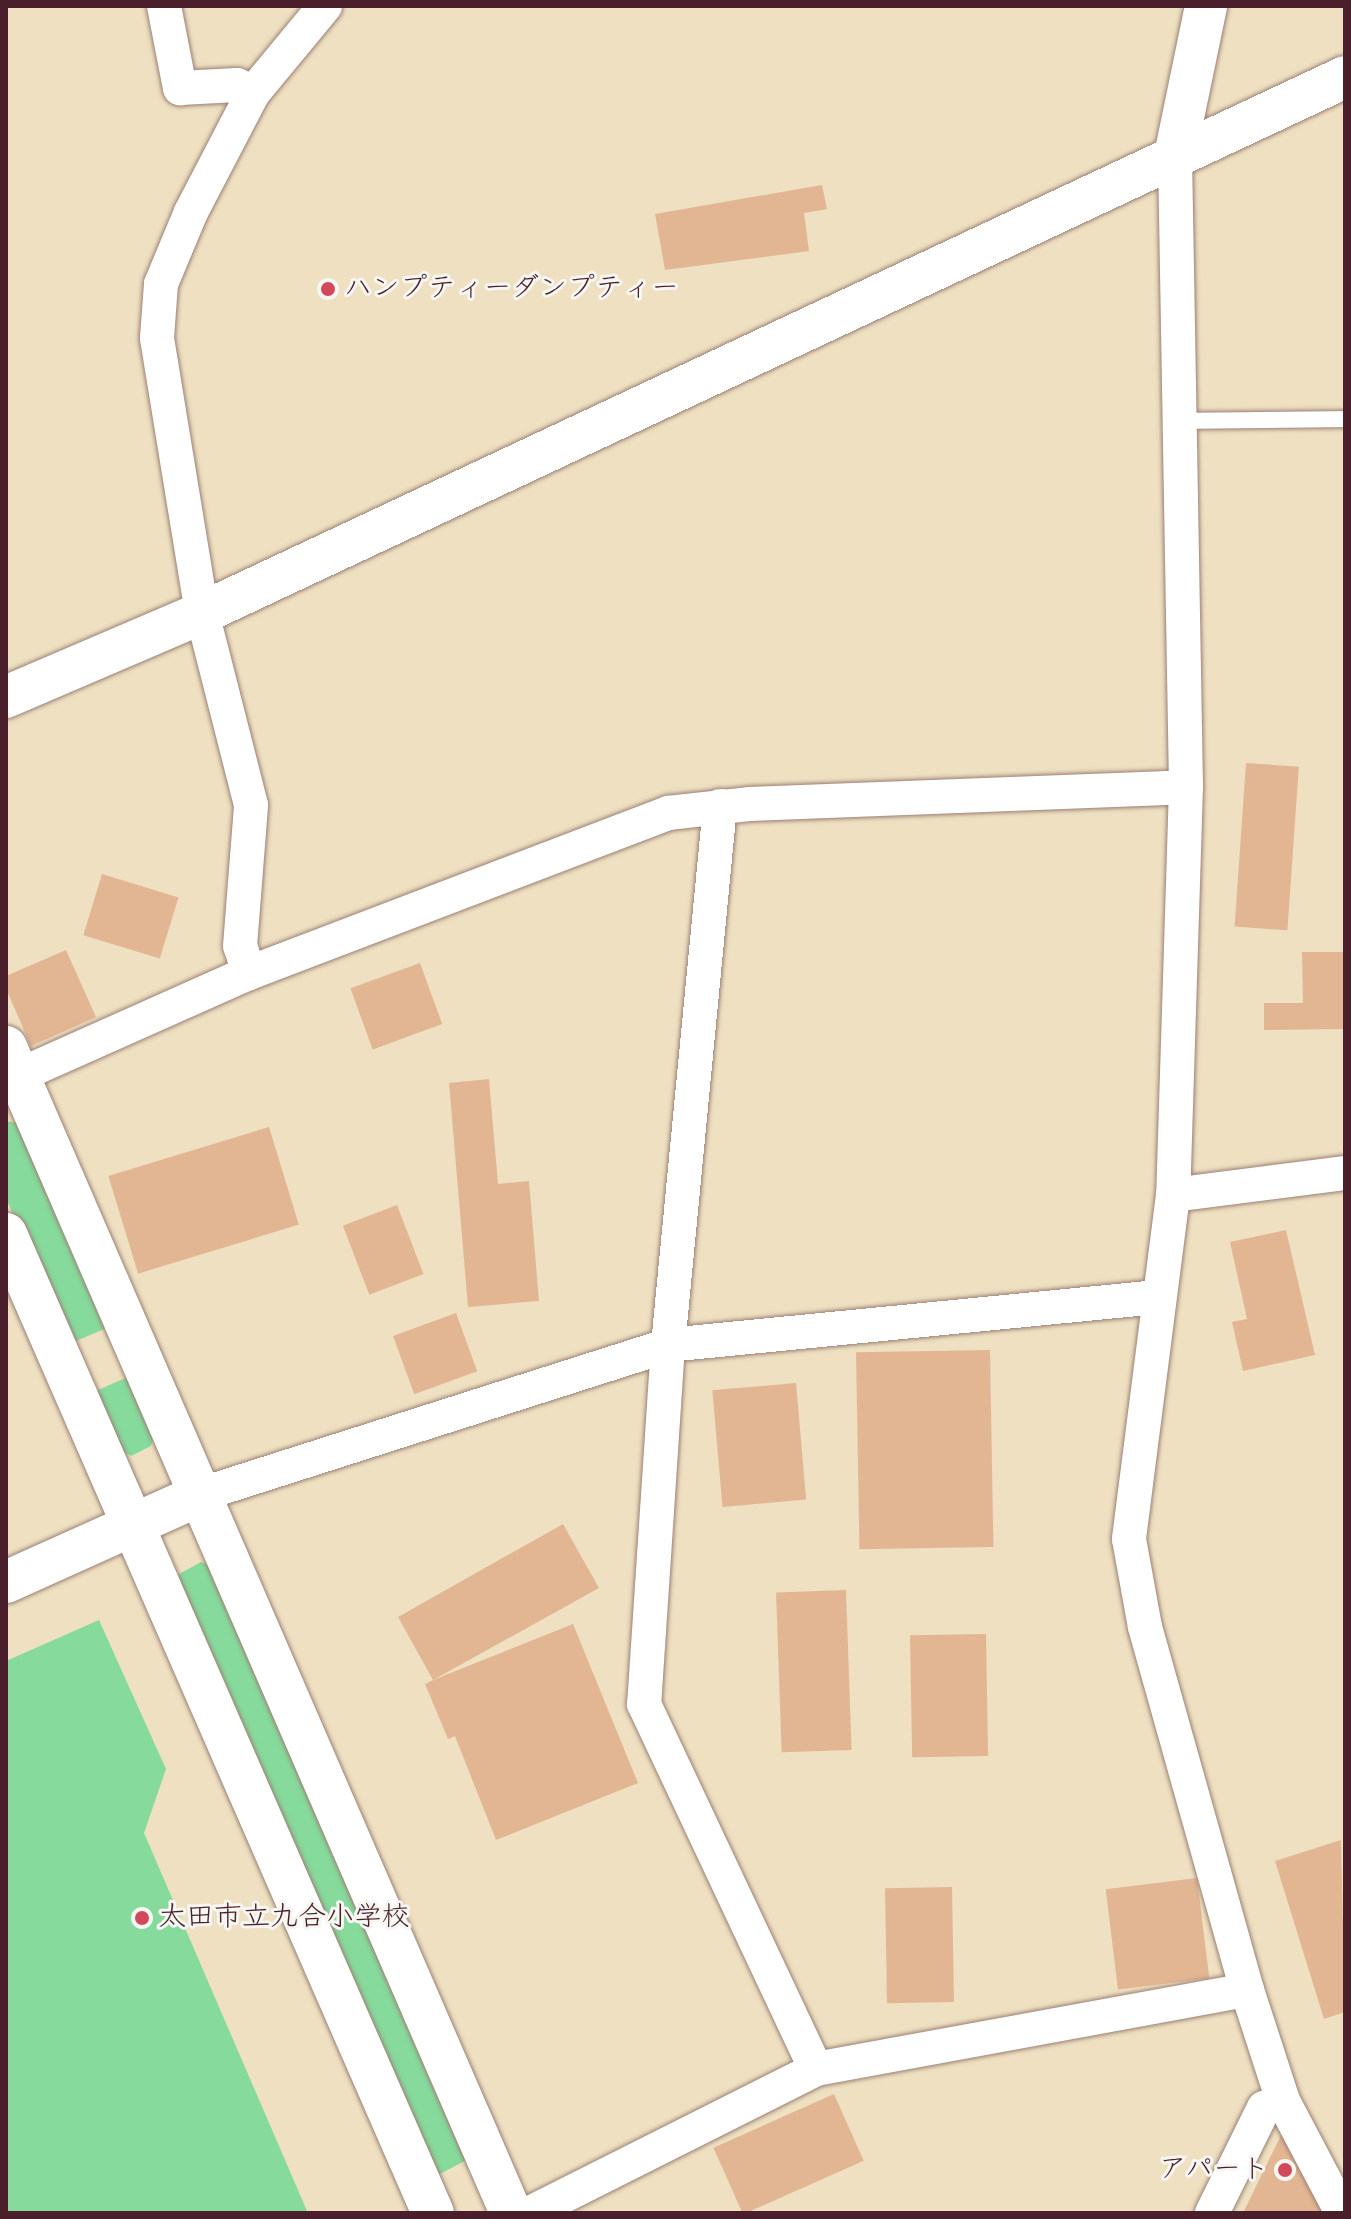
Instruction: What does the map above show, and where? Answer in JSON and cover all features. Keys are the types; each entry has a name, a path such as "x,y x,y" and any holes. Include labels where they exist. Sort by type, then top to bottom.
{"street":[{"path":"164,6 180,88 237,85 253,93"},
{"path":"249,973 240,946 251,805 202,613 157,338 161,284 191,212 253,93 325,6"},
{"path":"1206,6 1175,156 1186,787 1173,1195 1157,1297 1129,1539 1145,1627 1247,1990 1283,2101 1342,2213"},
{"path":"6,697 202,613 1345,77"},
{"path":"511,2213 202,1494 10,1067 668,813 720,806 1186,787"},
{"path":"720,806 668,1345 644,1704 816,2069"},
{"path":"1173,1195 1345,1173"},
{"path":"6,1234 433,2213"},
{"path":"6,1582 202,1494 668,1345 1157,1297"},
{"path":"530,2213 816,2069 1247,1990"},
{"path":"1212,2213 1264,2108 1283,2101"}],"lane":[{"path":"1181,421 1345,419"}],"green space":[{"path":"6,1121 28,1125 116,1324 69,1344 6,1198"},
{"path":"137,1373 158,1422 151,1446 131,1456 113,1446 91,1393"},
{"path":"201,1562 223,1570 478,2154 436,2176 177,1596 179,1574"},
{"name":"太田市立九合小学校","path":"99,1620 166,1769 144,1833 307,2211 303,2213 6,2213 6,1661"}],"building":[{"path":"822,185 827,209 804,213 809,251 665,270 655,214"},
{"path":"1246,763 1299,767 1287,930 1235,927"},
{"path":"102,874 179,897 160,959 83,935"},
{"path":"66,950 96,1017 31,1046 6,989 6,976"},
{"path":"1302,952 1345,952 1345,1029 1264,1030 1264,1003 1303,1003"},
{"path":"420,963 442,1024 373,1049 350,988"},
{"path":"489,1079 498,1184 529,1181 539,1301 468,1307 449,1083"},
{"path":"269,1127 299,1225 138,1274 108,1176"},
{"path":"397,1205 424,1274 369,1295 343,1226"},
{"path":"1286,1230 1315,1355 1243,1371 1232,1322 1247,1319 1230,1242"},
{"path":"456,1313 477,1371 414,1394 393,1336"},
{"path":"990,1350 993,1547 859,1549 856,1352"},
{"path":"796,1383 806,1500 723,1507 712,1390"},
{"path":"563,1524 599,1588 433,1680 398,1617"},
{"path":"846,1590 852,1750 782,1752 776,1592"},
{"path":"573,1624 638,1783 496,1840 455,1736 448,1739 425,1684"},
{"path":"986,1634 988,1756 912,1757 910,1635"},
{"path":"1341,1840 1345,2012 1324,2019 1275,1861"},
{"path":"1197,1878 1209,1978 1118,1989 1106,1889"},
{"path":"952,1887 954,2002 887,2003 885,1888"},
{"path":"834,2094 864,2161 742,2213 713,2148"},
{"name":"アパート","path":"1285,2127 1327,2213 1243,2213"}],"place":[{"name":"ハンプティーダンプティー","path":"328,289"},
{"name":"太田市立九合小学校","path":"142,1918"},
{"name":"アパート","path":"1285,2170"}]}
